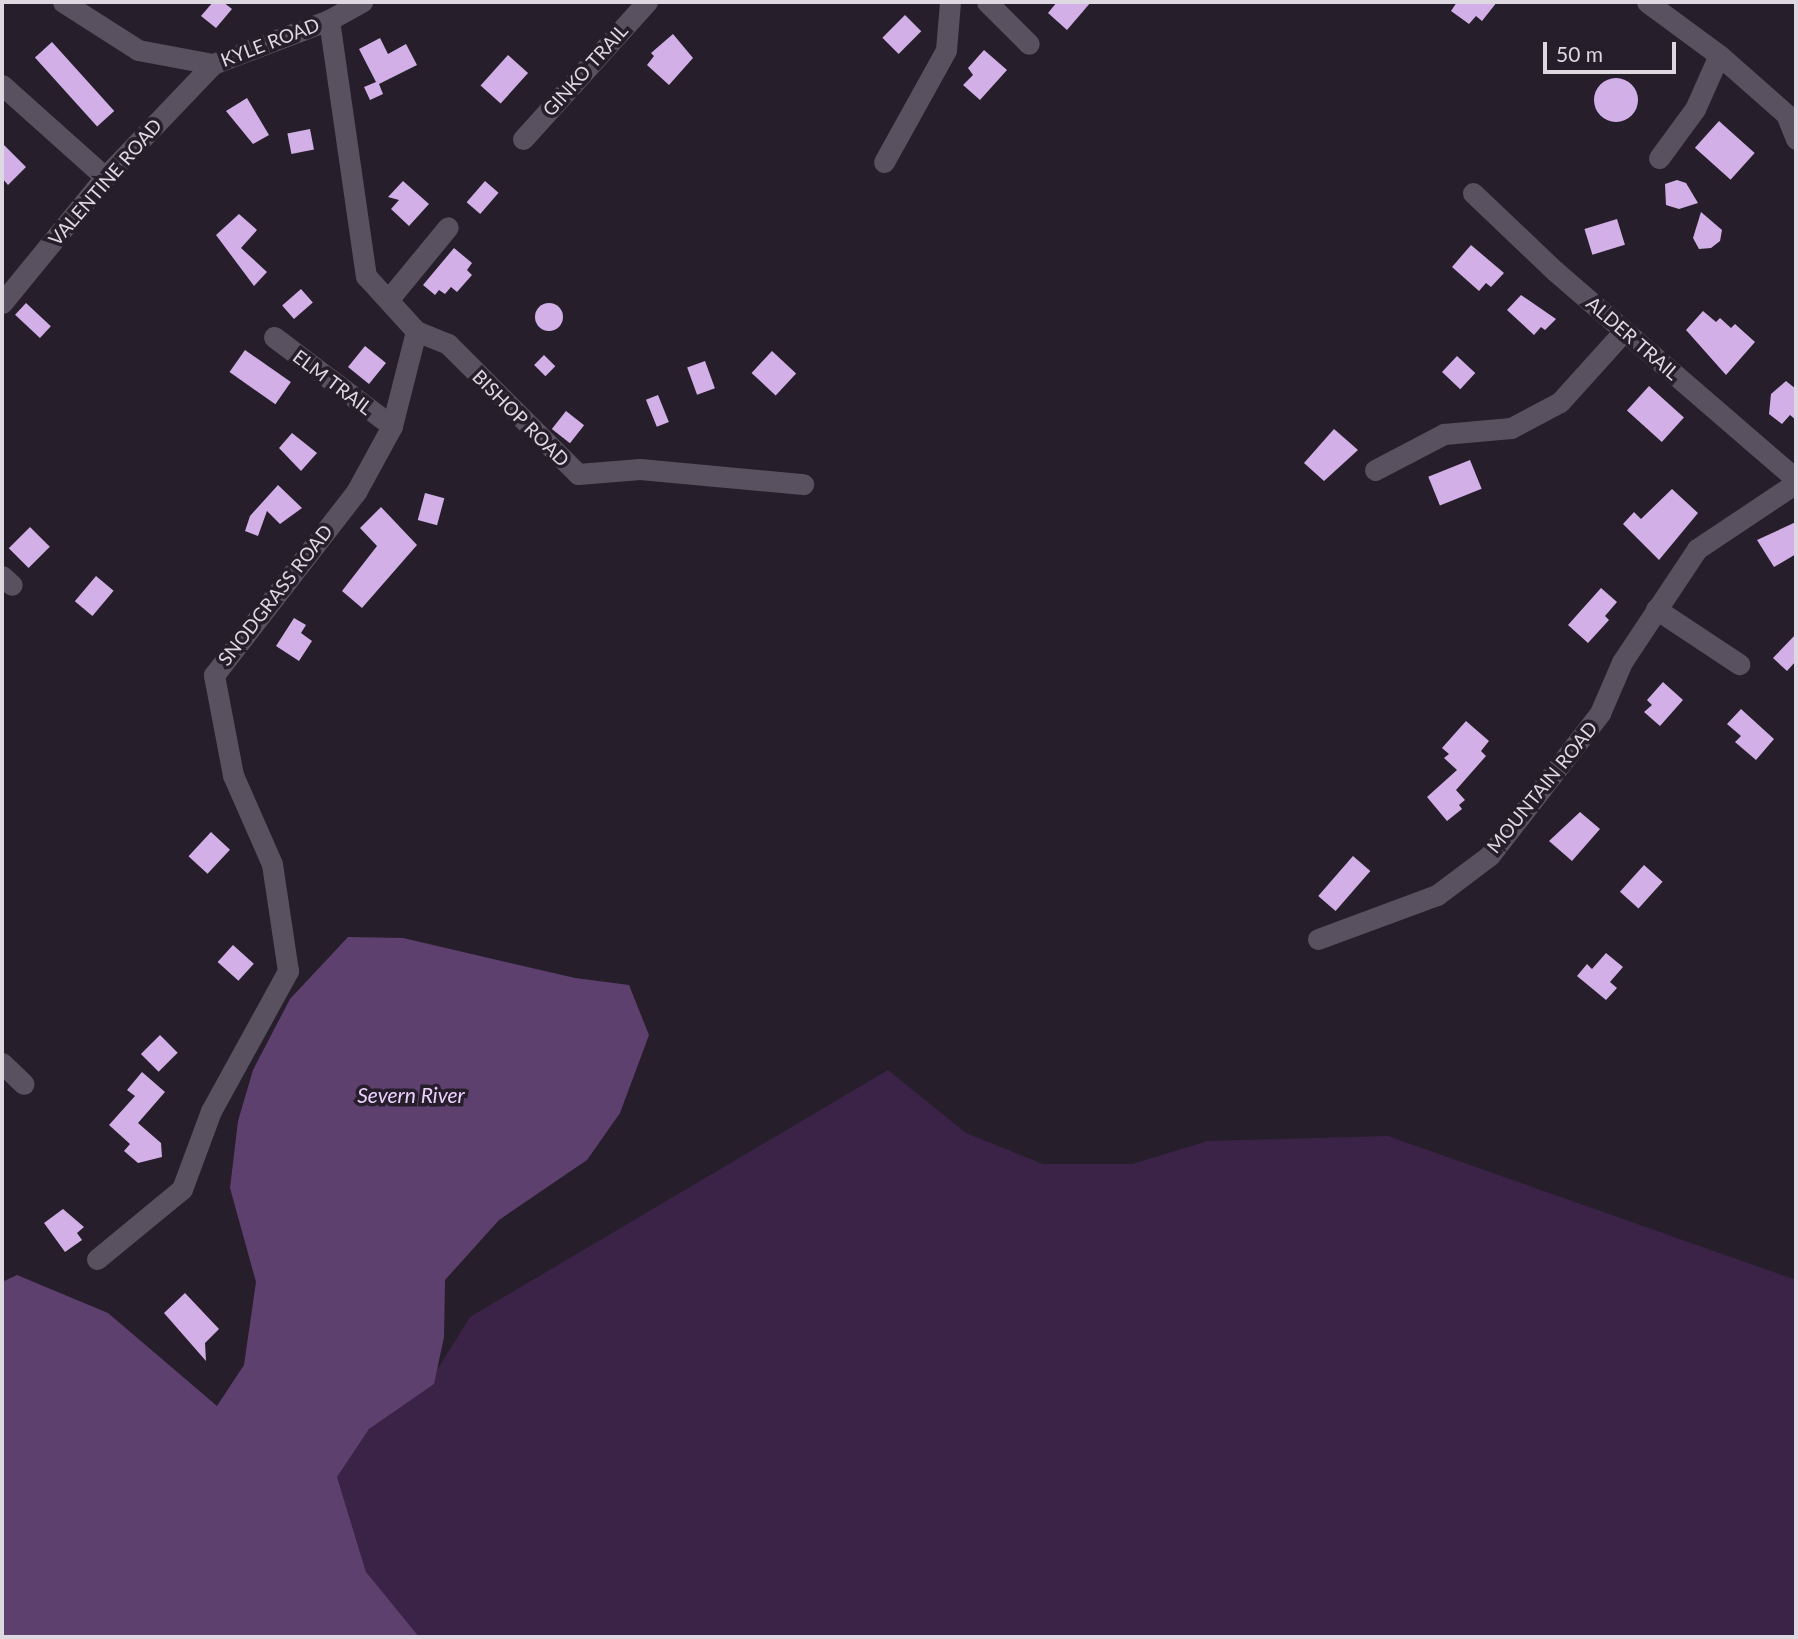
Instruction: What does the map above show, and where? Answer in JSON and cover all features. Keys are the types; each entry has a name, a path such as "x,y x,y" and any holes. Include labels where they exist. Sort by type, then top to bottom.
{"street":[{"name":"KYLE ROAD","path":"63,2 138,50 213,64 329,20 362,2"},
{"name":"GINKO TRAIL","path":"523,139 647,2"},
{"path":"884,162 946,50 950,2"},
{"path":"987,2 1029,44"},
{"path":"1647,2 1719,55 1786,114 1796,139"},
{"path":"329,20 366,276 416,331"},
{"path":"1659,158 1695,109 1719,55"},
{"name":"VALENTINE ROAD","path":"2,303 105,177 213,64"},
{"path":"2,85 105,177"},
{"name":"ALDER TRAIL","path":"1473,193 1624,331 1796,481"},
{"path":"388,300 448,227"},
{"name":"SNODGRASS ROAD","path":"97,1259 182,1189 211,1111 288,971 272,864 233,775 214,675 356,492 392,426 416,331"},
{"name":"BISHOP ROAD","path":"416,331 448,344 578,474 640,469 803,484"},
{"path":"1375,470 1444,433 1511,428 1560,402 1624,331"},
{"name":"ELM TRAIL","path":"274,337 392,426"},
{"name":"MOUNTAIN ROAD","path":"1318,939 1437,895 1490,855 1563,767 1600,713 1622,662 1697,549 1796,481"},
{"path":"1656,609 1740,664"},
{"path":"2,1063 24,1084"}],"shaded area":[{"path":"888,1070 966,1133 1043,1164 1132,1164 1208,1141 1388,1136 1796,1280 1796,1637 419,1637 413,1633 366,1572 337,1477 369,1429 433,1384 437,1370 470,1317"}],"water":[{"name":"Severn River","path":"348,937 403,938 575,978 629,985 649,1035 620,1113 587,1160 499,1220 445,1280 444,1337 434,1384 369,1429 337,1477 366,1572 419,1637 2,1637 2,1282 17,1275 108,1313 217,1406 244,1365 256,1282 230,1188 238,1121 253,1070 290,999"}],"building":[{"path":"213,2 223,2 232,9 216,28 201,16"},
{"path":"1057,2 1091,2 1067,30 1048,13"},
{"path":"1457,2 1497,2 1482,21 1476,16 1469,24 1451,11"},
{"path":"905,15 921,31 899,54 882,38"},
{"path":"673,34 693,58 669,85 647,65 654,56 651,53"},
{"path":"380,38 388,54 406,44 417,65 379,84 383,94 370,100 364,87 376,82 359,49"},
{"path":"52,42 114,111 97,127 35,57"},
{"path":"984,50 1007,70 980,100 963,85 973,75 968,68"},
{"path":"508,55 528,73 501,104 481,85"},
{"path":"1616,78 1632,84 1638,100 1632,116 1616,122 1600,116 1594,100 1600,84"},
{"path":"247,98 269,135 253,144 226,111"},
{"path":"1719,121 1755,153 1731,180 1695,148"},
{"path":"310,129 314,150 291,154 287,133"},
{"path":"2,143 26,167 8,185 2,178"},
{"path":"1677,180 1686,183 1698,203 1679,209 1666,205 1665,184"},
{"path":"403,181 429,204 409,226 391,209 399,200 388,197"},
{"path":"485,181 499,193 480,214 467,202"},
{"path":"1701,212 1722,230 1720,241 1711,248 1699,249 1693,238"},
{"path":"239,214 257,230 241,248 267,272 254,286 216,235"},
{"path":"1617,219 1625,245 1592,255 1584,229"},
{"path":"1471,245 1504,273 1491,287 1486,283 1479,291 1452,267"},
{"path":"454,248 472,263 467,270 472,275 457,292 451,287 445,294 439,290 435,295 423,285"},
{"path":"301,289 313,303 294,319 282,305"},
{"path":"1521,295 1556,319 1545,330 1541,327 1534,335 1507,310"},
{"path":"26,303 51,326 40,338 15,315"},
{"path":"549,303 559,307 563,317 559,327 549,331 539,327 535,317 539,307"},
{"path":"1703,311 1716,322 1720,318 1731,328 1735,324 1755,342 1726,375 1686,330"},
{"path":"365,346 386,363 369,384 348,367"},
{"path":"245,350 291,382 275,404 230,372"},
{"path":"772,351 796,374 776,395 752,373"},
{"path":"544,355 555,366 545,376 534,365"},
{"path":"1457,356 1475,373 1460,389 1442,372"},
{"path":"705,361 715,388 697,395 687,367"},
{"path":"1786,381 1796,389 1796,420 1790,415 1782,424 1769,414 1771,394"},
{"path":"1649,386 1684,417 1662,442 1627,411"},
{"path":"658,395 669,422 657,427 646,400"},
{"path":"566,411 584,425 570,443 552,429"},
{"path":"1334,429 1358,450 1324,481 1304,463"},
{"path":"292,433 317,453 301,471 279,448"},
{"path":"1470,460 1482,489 1440,506 1428,477"},
{"path":"278,485 302,508 280,524 267,511 258,536 245,531 250,516"},
{"path":"1672,489 1698,513 1659,560 1623,524 1634,512 1641,519"},
{"path":"425,493 444,498 437,525 418,520"},
{"path":"381,507 417,545 362,608 342,591 377,546 360,528"},
{"path":"1796,522 1796,554 1774,567 1757,540"},
{"path":"30,527 50,547 29,568 9,548"},
{"path":"96,576 114,591 92,616 75,601"},
{"path":"1601,588 1617,602 1605,616 1609,620 1588,643 1568,625"},
{"path":"294,618 306,625 301,633 312,641 299,661 276,646"},
{"path":"1796,634 1796,661 1787,671 1773,658"},
{"path":"1663,682 1683,700 1660,726 1644,712 1652,705 1647,700"},
{"path":"1741,709 1774,739 1756,760 1735,742 1741,736 1727,724"},
{"path":"1466,721 1489,741 1481,751 1486,756 1456,790 1465,800 1459,805 1462,809 1447,821 1427,797 1457,770 1444,758 1449,754 1442,748"},
{"path":"1580,812 1600,829 1572,861 1549,841"},
{"path":"211,832 230,850 208,874 188,856"},
{"path":"1353,856 1370,871 1336,911 1318,896"},
{"path":"1644,865 1663,882 1638,908 1620,892"},
{"path":"233,945 254,964 238,981 218,962"},
{"path":"1606,953 1623,967 1610,982 1617,988 1606,1000 1577,976 1587,964 1592,969"},
{"path":"160,1035 178,1053 159,1072 141,1054"},
{"path":"142,1072 165,1092 138,1123 161,1143 162,1157 138,1163 124,1151 130,1144 109,1125 135,1096 127,1090"},
{"path":"63,1209 84,1227 77,1233 82,1240 65,1252 44,1223"},
{"path":"185,1293 219,1329 205,1343 206,1361 164,1313"}]}
